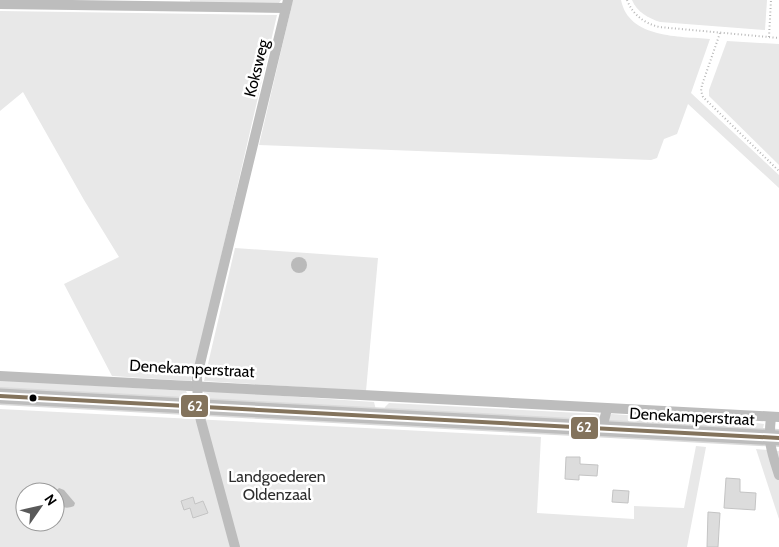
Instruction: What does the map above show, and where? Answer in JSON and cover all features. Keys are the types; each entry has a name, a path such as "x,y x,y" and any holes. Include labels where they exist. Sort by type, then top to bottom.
{"main road":[{"name":"Denekamperstraat","path":"0,396 774,438"}],"street":[{"path":"0,4 287,4"},
{"name":"Koksweg","path":"235,547 198,406 198,370 287,4"},
{"name":"Denekamperstraat","path":"0,376 775,417"},
{"path":"379,417 381,396"},
{"name":"Denekamperstraat","path":"602,428 607,409"},
{"path":"775,417 774,438 771,450 779,475"}],"path":[{"path":"627,0 637,17 648,25 779,38"},
{"path":"769,37 771,0"},
{"path":"720,33 702,85 702,96 779,170"}],"green space":[{"path":"190,0 281,0 279,3 190,3"},
{"path":"293,0 621,0 626,13 634,22 645,29 671,36 710,39 691,93 779,175 779,188 688,104 677,134 664,139 657,158 651,160 259,145"},
{"path":"632,0 767,0 765,30 660,22 643,14"},
{"path":"0,11 277,15 191,381 112,376 64,284 119,257 84,200 23,92 0,111"},
{"path":"727,41 779,44 779,165 709,96 709,90"},
{"path":"235,248 378,258 366,391 204,381"},
{"path":"0,380 186,391 189,397 187,401 0,392"},
{"path":"204,392 374,402 376,410 204,402 201,396"},
{"path":"389,403 599,414 600,419 598,424 384,411"},
{"name":"Landgoederen Oldenzaal","path":"0,409 541,437 537,513 634,519 634,506 684,508 696,446 706,447 687,547 0,547"},
{"path":"609,415 764,424 762,432 609,422"},
{"path":"756,449 779,451 779,519"}],"shaded area":[{"path":"296,257 302,257 307,262 305,271 296,273 291,268 291,262"},
{"path":"65,491 75,503 74,506 66,508"}],"building":[{"path":"566,457 580,457 580,464 598,465 597,476 579,475 579,480 565,479"},
{"path":"726,478 740,479 740,492 756,493 755,510 724,508"},
{"path":"613,490 629,491 628,503 612,502"},
{"path":"193,497 195,504 203,501 208,513 193,518 190,508 184,510 181,501"},
{"path":"708,512 720,513 718,547 707,547"}],"transit line":[{"name":"62","path":"0,396 779,438"}]}
